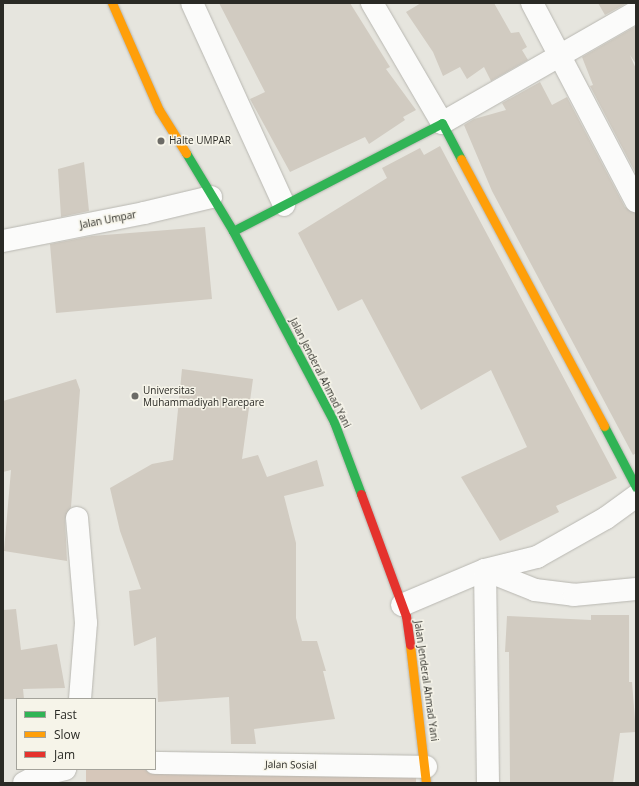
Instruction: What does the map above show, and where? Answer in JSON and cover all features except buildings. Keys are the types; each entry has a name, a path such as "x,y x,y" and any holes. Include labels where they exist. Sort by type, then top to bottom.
{"main road":[{"name":"Jalan Jenderal Ahmad Yani","path":"112,3 159,110 233,231 334,422 406,616 426,775"},
{"path":"233,231 442,123 636,487"}],"street":[{"path":"192,3 284,205"},
{"path":"372,3 442,123 636,12"},
{"path":"532,3 636,201"},
{"name":"Jalan Umpar","path":"3,241 144,213 211,197"},
{"path":"402,605 485,570 537,557 606,518 636,496"},
{"path":"77,518 86,623 80,698"},
{"path":"485,570 535,590 574,595 636,589"},
{"path":"485,570 488,783"},
{"name":"Jalan Sosial","path":"156,763 426,775"},
{"path":"24,783 37,776 61,770"},
{"path":"75,770 75,783"}],"shaded area":[{"path":"86,770 416,774 416,783 86,783"}],"traffic: fast":[{"path":"233,231 442,123 461,159"},
{"path":"186,153 233,231 334,422 361,494"},
{"path":"604,426 636,487"}],"traffic: slow":[{"path":"112,3 159,110 186,153"},
{"path":"461,159 604,426"},
{"path":"410,645 426,783"}],"traffic: jam":[{"path":"361,494 406,616 410,645"}],"place":[{"name":"Halte UMPAR","path":"161,141"},
{"name":"Universitas Muhammadiyah Parepare","path":"135,396"}]}
